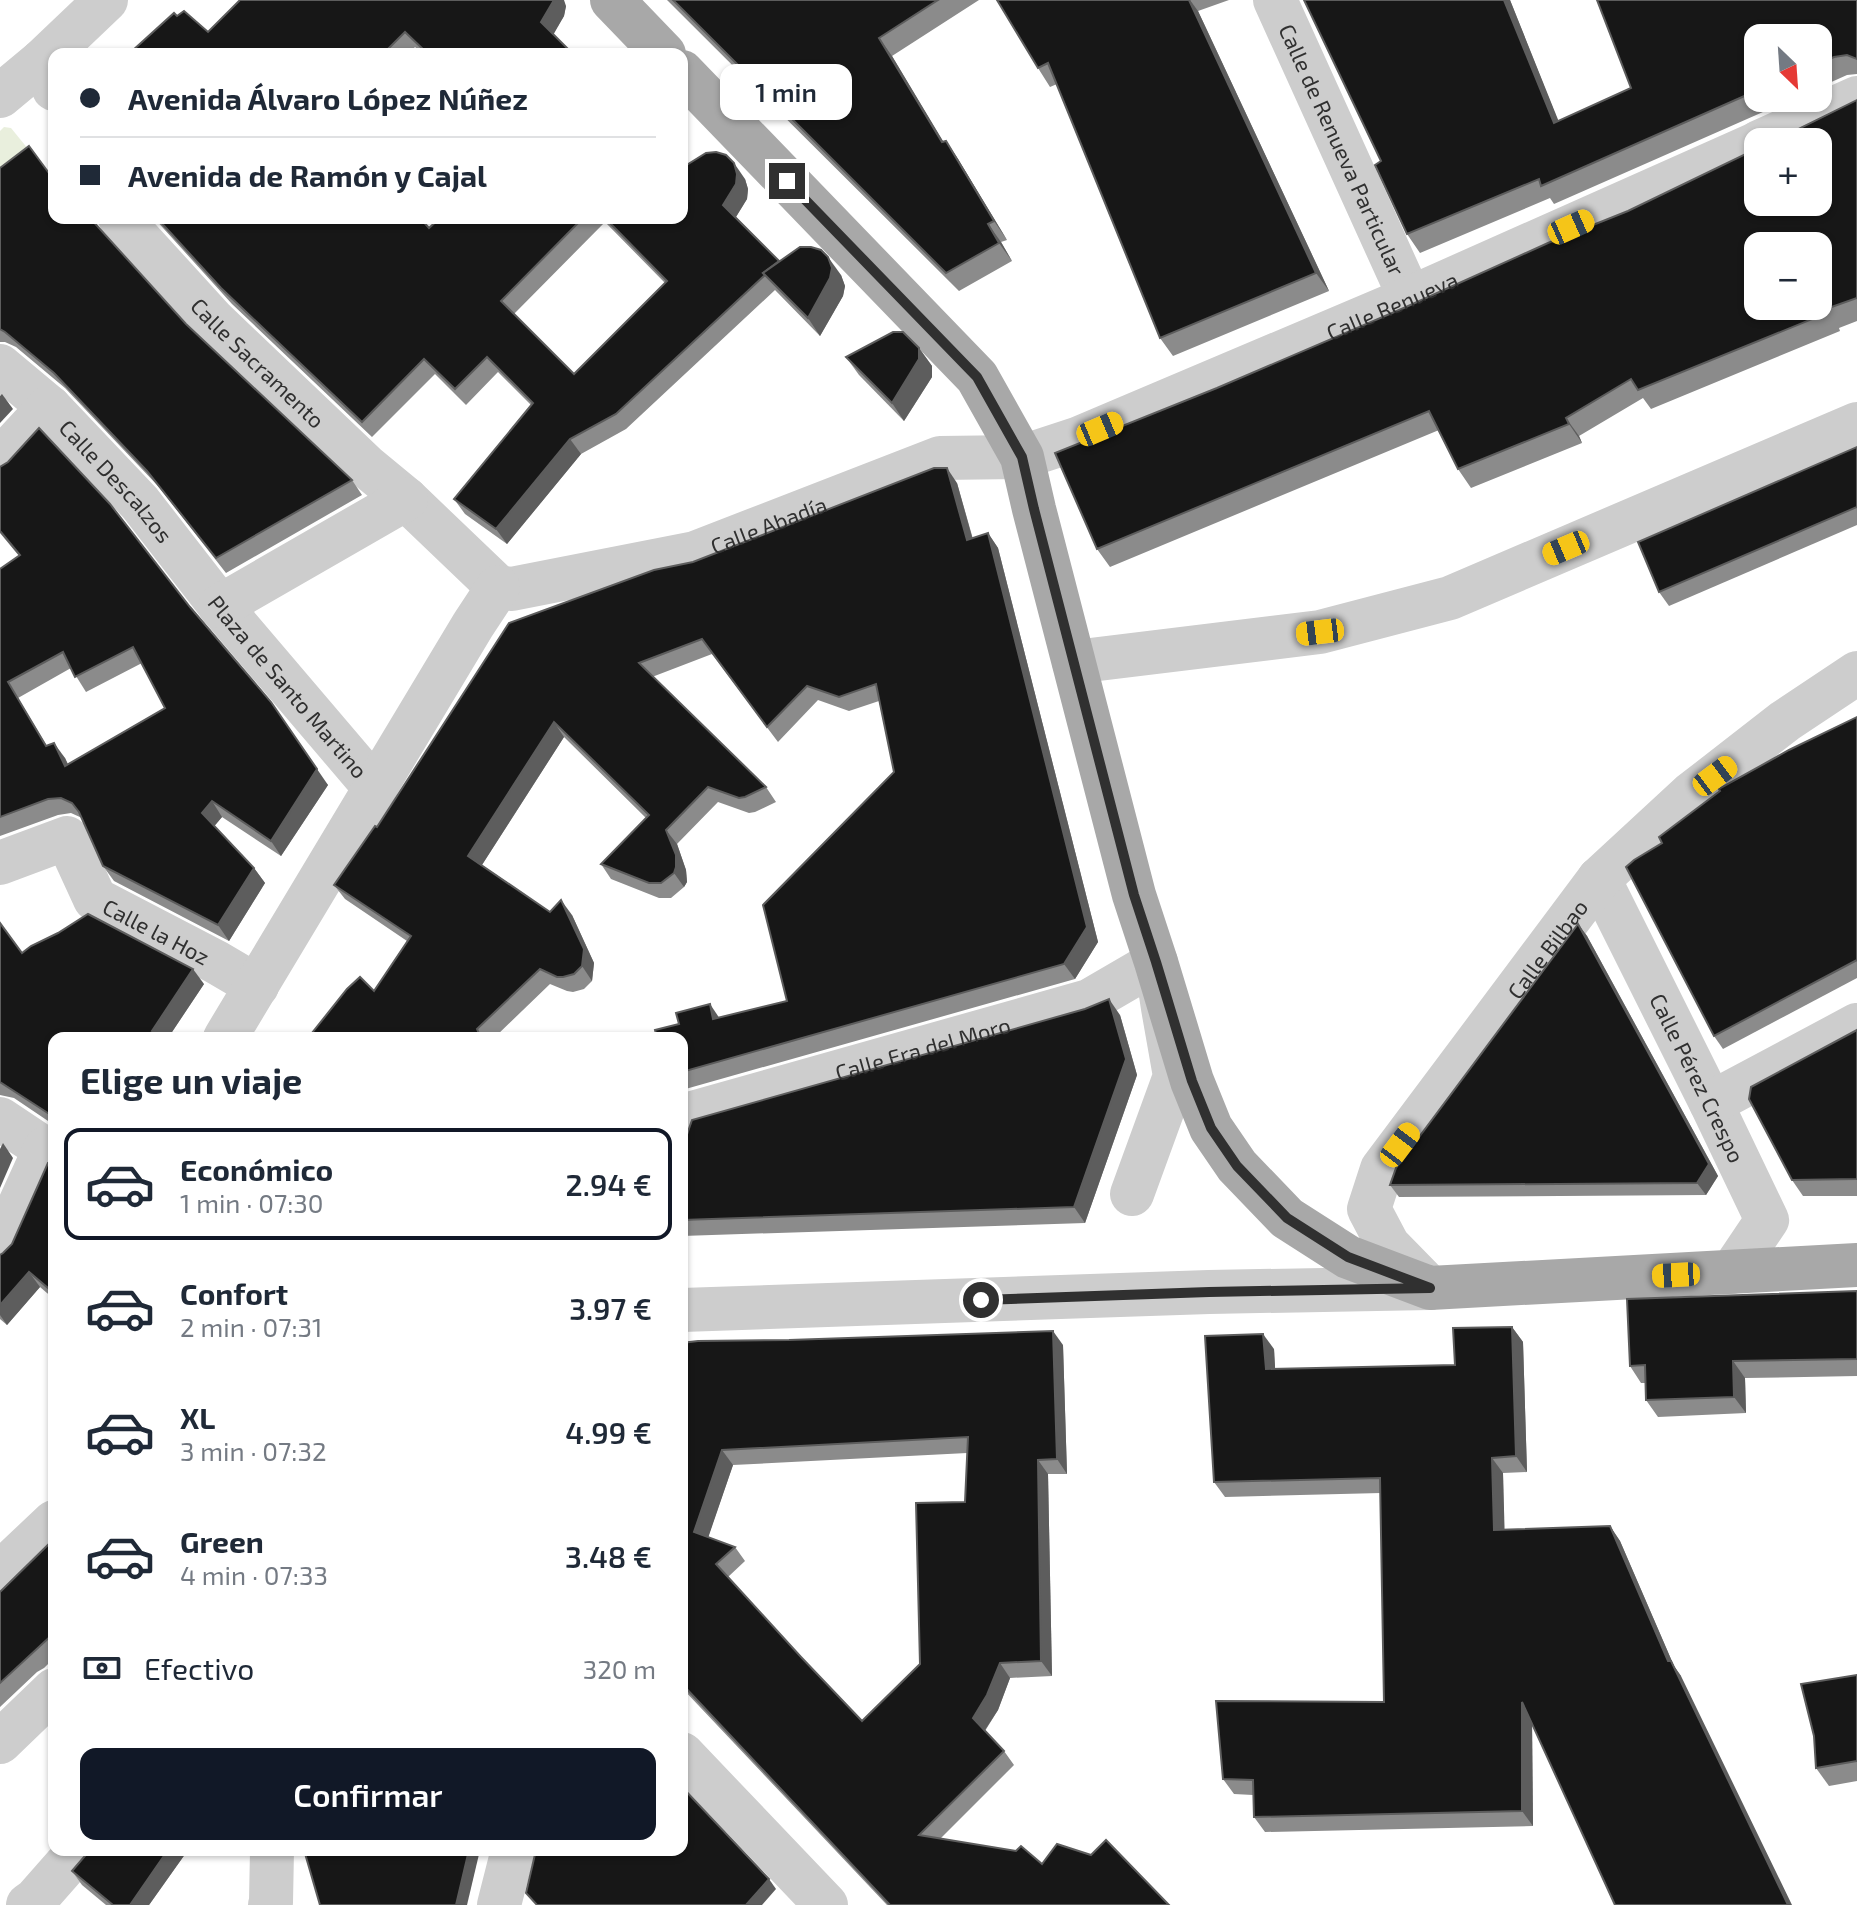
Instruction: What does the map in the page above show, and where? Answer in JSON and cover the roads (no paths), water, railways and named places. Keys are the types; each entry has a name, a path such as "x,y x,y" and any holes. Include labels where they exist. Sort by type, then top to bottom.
{"main road":[{"path":"612,0 658,48"},
{"path":"688,78 977,377 1022,457 1134,895 1192,1081 1211,1128 1237,1166 1266,1198 1287,1218 1348,1257 1430,1288 1857,1265"}],"street":[{"path":"69,48 106,0"},
{"name":"Calle de Renueva Particular","path":"1275,0 1410,298"},
{"path":"0,96 48,75"},
{"name":"Calle Renueva","path":"1790,128 1857,98"},
{"name":"Calle Renueva","path":"1022,457 1077,439 1410,298 1744,149"},
{"name":"Calle Sacramento","path":"125,224 214,321 366,466 505,588"},
{"name":"Calle Descalzos","path":"0,366 49,407 140,503 220,606"},
{"path":"0,460 49,407"},
{"path":"1074,662 1320,632 1450,598 1857,424"},
{"name":"Calle Abadía","path":"505,588 695,553 940,458 1022,457"},
{"name":"Plaza de Santo Martino","path":"406,499 220,606 368,802 473,625 505,588"},
{"name":"Calle Bilbao","path":"1430,1288 1388,1245 1369,1209 1382,1169 1599,879 1691,794 1785,721 1857,673"},
{"path":"229,1032 368,802"},
{"name":"Calle la Hoz","path":"0,863 67,838 95,899 257,986"},
{"name":"Calle Pérez Crespo","path":"1599,879 1767,1220 1732,1272"},
{"path":"1132,1194 1175,1076 1156,962"},
{"name":"Calle Era del Moro","path":"688,1114 1089,1001 1156,962"},
{"path":"1711,1103 1857,1025"},
{"path":"0,1119 48,1151"},
{"path":"0,1248 48,1156"},
{"path":"688,1310 1209,1292 1430,1288"},
{"path":"0,1573 48,1528"},
{"path":"0,1742 48,1696"},
{"path":"688,1760 826,1905"},
{"path":"35,1903 74,1856"},
{"path":"499,1905 511,1856"},
{"path":"271,1873 287,1905"}]}
